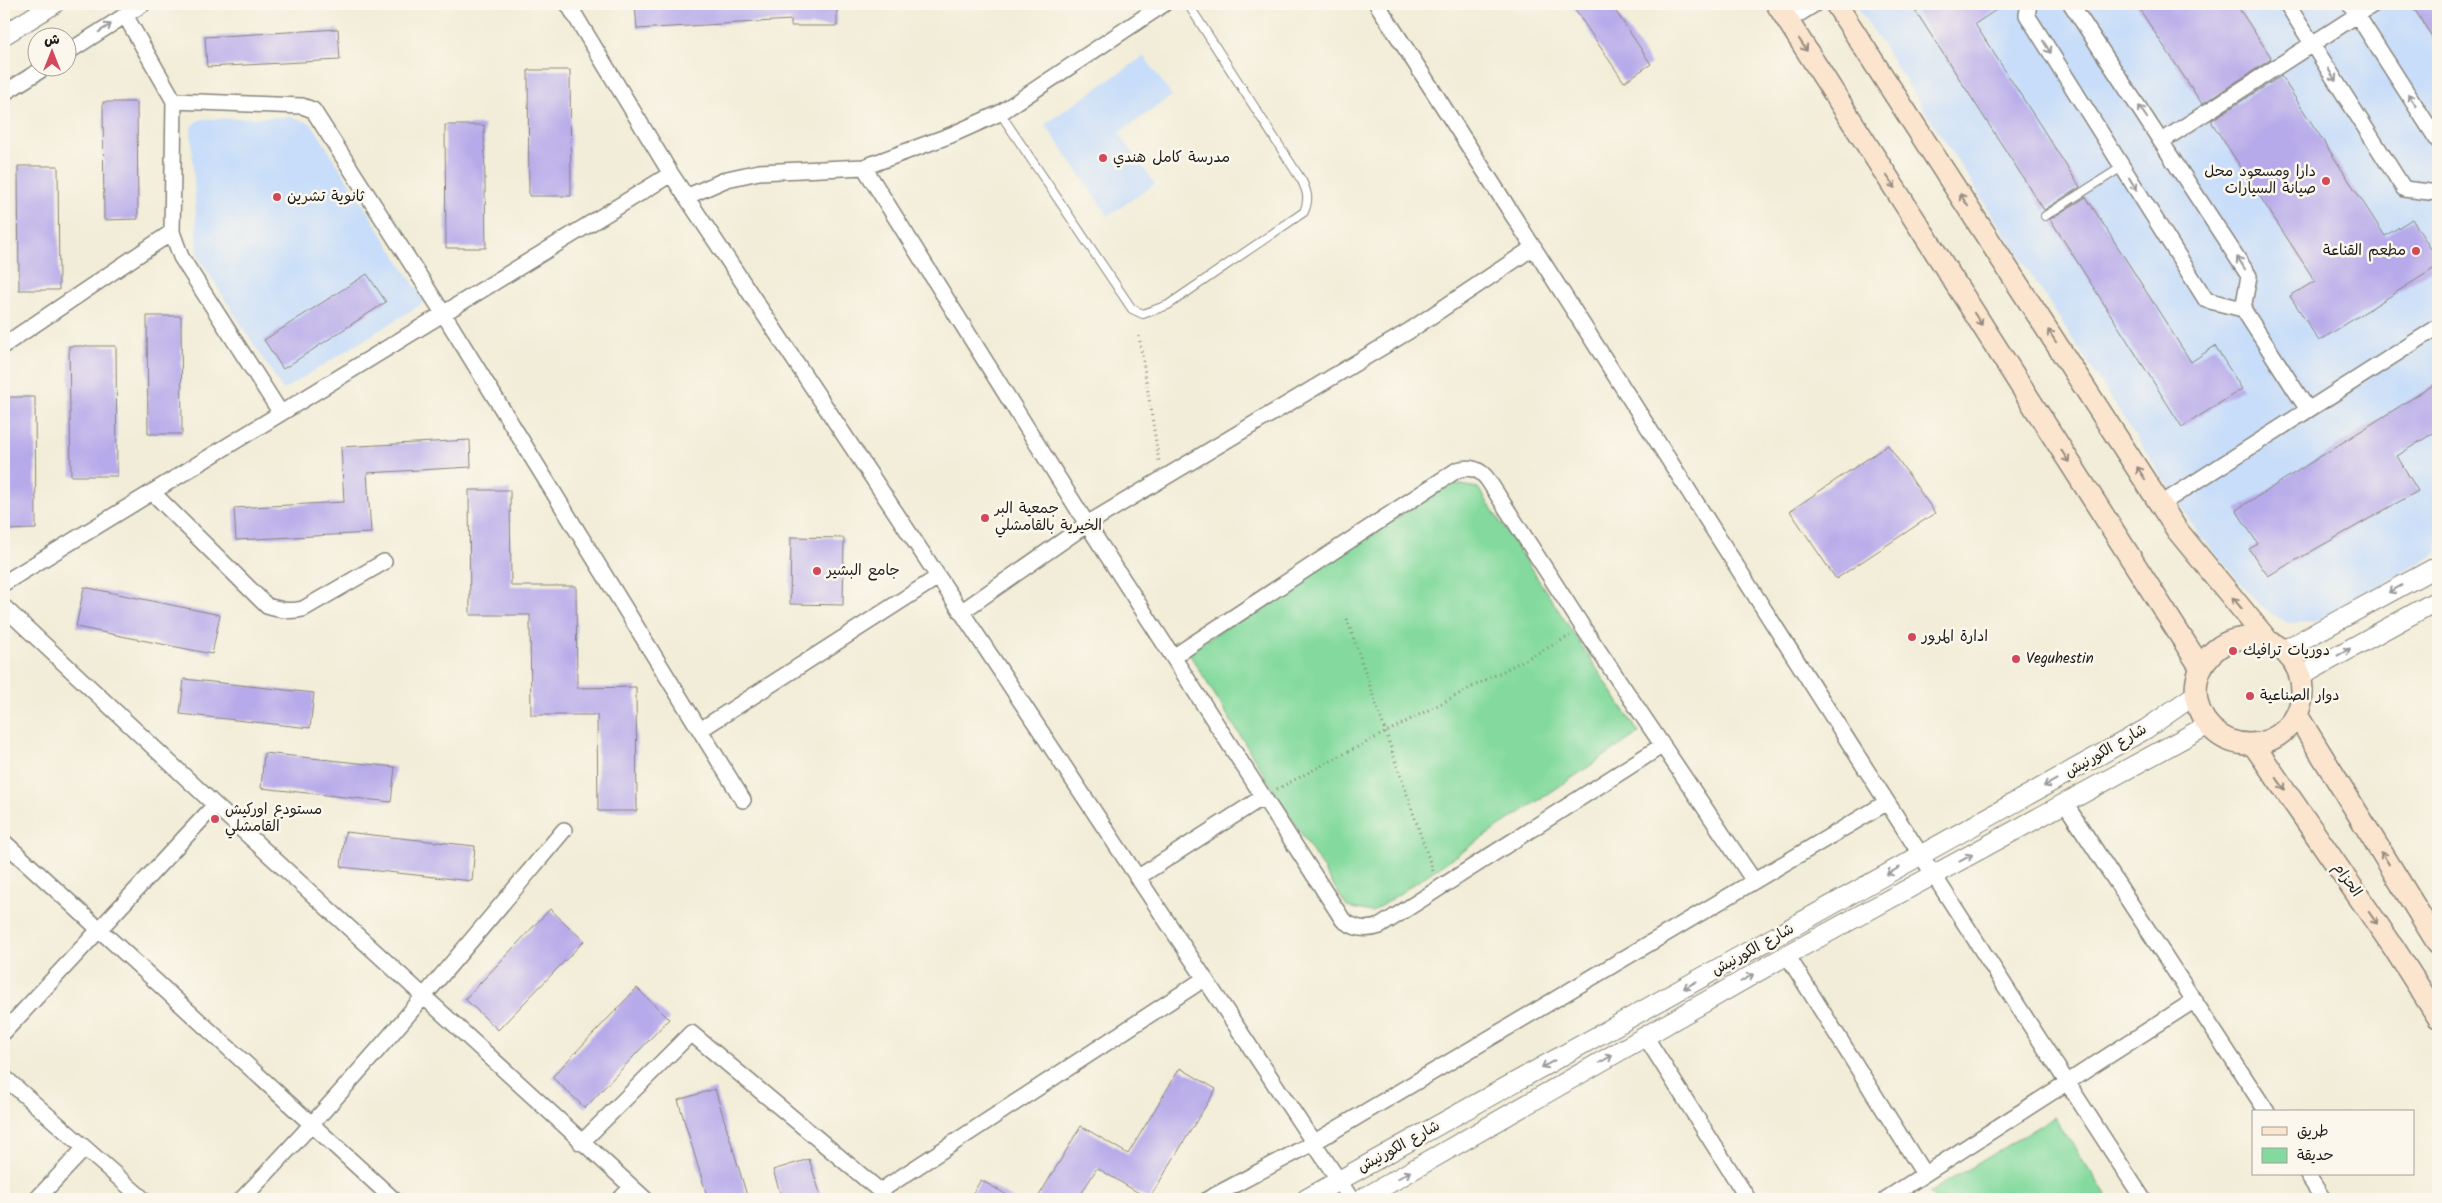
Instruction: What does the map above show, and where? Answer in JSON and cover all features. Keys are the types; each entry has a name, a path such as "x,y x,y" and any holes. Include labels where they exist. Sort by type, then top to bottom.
{"main road":[{"path":"1836,4 2177,530 2276,645 2294,662 2301,676 2303,696 2298,715 2290,726 2279,735 2253,744 2229,740 2208,725 2198,705 2196,694 2201,668 2217,648 2229,642 2248,638 2276,645"},
{"path":"1782,12 2201,668"},
{"path":"2298,715 2435,932"},
{"name":"الحزام","path":"2253,744 2394,948 2438,1017"}],"street":[{"path":"4,35 54,4"},
{"path":"78,46 143,4"},
{"path":"568,4 686,197 1351,1199"},
{"path":"686,197 727,179 760,172 864,168 951,135 1000,113 1164,4"},
{"path":"1377,4 1534,247 1932,876 2143,1199"},
{"path":"1782,12 1815,4"},
{"path":"2029,4 2027,14 2206,300 2243,309"},
{"path":"2071,4 2249,276 2243,309 2308,410"},
{"path":"2287,4 2404,189 2438,193"},
{"path":"2162,141 2312,44 2354,9 2374,4"},
{"path":"2354,9 2438,141"},
{"path":"125,15 174,101 172,232 181,258 280,412"},
{"path":"4,93 28,78"},
{"path":"174,101 302,106 312,110 443,313 744,800"},
{"path":"864,168 1087,524 1343,920 1350,925 1365,930 1380,926 1663,745"},
{"path":"4,583 671,174"},
{"path":"4,345 172,232"},
{"path":"961,612 1087,524 1409,331 1534,247"},
{"path":"2161,504 2438,326"},
{"path":"1173,657 1457,470 1464,468 1478,470 1488,480 1584,629 1754,881"},
{"path":"152,492 262,601 268,606 280,610 290,612 303,609 384,562"},
{"path":"2276,645 2438,566"},
{"path":"700,730 938,577"},
{"path":"2301,676 2438,600"},
{"path":"4,607 215,805 645,1199"},
{"name":"شارع الكورنيش","path":"1306,1199 2146,729 2196,694"},
{"name":"شارع الكورنيش","path":"1362,1199 1787,955 2066,805 2208,725"},
{"path":"1137,878 1263,797"},
{"path":"1208,1199 1313,1143 1886,802"},
{"path":"4,1032 215,805"},
{"path":"2066,805 2266,1110"},
{"path":"242,1199 312,1126 425,997 564,830"},
{"path":"4,842 393,1199"},
{"path":"1787,955 1924,1174"},
{"path":"582,1143 691,1033 880,1195 1204,979"},
{"path":"1886,1199 2195,1000"},
{"path":"1645,1036 1748,1199"},
{"path":"4,1077 143,1199"},
{"path":"37,1199 85,1148"},
{"path":"2308,1176 2323,1199"},
{"path":"620,1199 632,1187"}],"lane":[{"path":"1000,113 1132,309 1143,314 1168,305 1304,212 1308,203 1308,192 1302,181 1188,4"},
{"path":"2045,216 2122,167"}],"path":[{"path":"1139,336 1162,479"},
{"path":"1347,619 1438,889"},
{"path":"1263,797 1584,629"}],"shaded area":[{"path":"1856,4 2438,4 2438,553 2315,622 2287,623 2270,613 2255,600 2198,533"},
{"name":"مدرسة كامل هندي","path":"1144,56 1172,96 1119,133 1155,184 1108,216 1045,124"},
{"name":"ثانوية تشرين","path":"292,117 310,123 315,129 425,302 283,390 198,257 191,127 197,121 204,119"}],"green space":[{"path":"1451,483 1478,488 1639,733 1372,912 1347,907 1188,652"},
{"path":"2054,1117 2109,1199 1935,1199 1930,1192"}],"building":[{"path":"635,4 837,4 837,26 791,26 791,20 637,29"},
{"path":"1571,4 1611,4 1651,64 1624,82"},
{"path":"1911,4 2005,4 1975,24 2080,187 2044,210"},
{"path":"2136,4 2236,4 2271,57 2270,60 2202,104"},
{"path":"2411,4 2438,4 2438,46"},
{"path":"338,29 340,60 207,67 205,37"},
{"path":"528,70 570,70 571,196 529,196"},
{"path":"2281,76 2385,236 2412,219 2438,260 2438,266 2319,341 2290,296 2315,281 2212,123 2212,120"},
{"path":"103,102 137,102 138,219 104,220"},
{"path":"445,125 484,125 486,248 446,248"},
{"path":"18,166 58,166 59,290 19,290"},
{"path":"2086,197 2191,362 2215,346 2242,389 2182,427 2050,219"},
{"path":"367,274 386,302 283,369 264,340"},
{"path":"147,316 181,316 182,434 148,434"},
{"path":"69,346 116,346 117,476 71,476"},
{"path":"2438,382 2438,430 2397,456 2418,491 2268,576 2249,549 2258,544 2236,510"},
{"path":"4,397 35,397 36,529 4,530"},
{"path":"470,440 471,467 367,473 371,533 236,540 234,508 344,502 341,447"},
{"path":"1888,445 1935,513 1836,579 1790,511"},
{"path":"469,490 510,490 511,586 576,586 577,688 636,687 637,811 598,811 597,715 531,715 530,615 470,615"},
{"name":"جامع البشير","path":"791,537 844,538 843,605 790,604"},
{"path":"84,587 220,615 212,654 76,627"},
{"path":"184,679 314,693 310,728 180,714"},
{"path":"264,753 395,767 391,802 261,788"},
{"path":"345,832 475,846 472,881 341,867"},
{"path":"550,909 584,941 498,1030 465,999"},
{"path":"637,988 669,1019 585,1108 552,1077"},
{"path":"1180,1068 1216,1089 1149,1199 1097,1168 1078,1199 1037,1199 1081,1126 1128,1154"},
{"path":"715,1089 748,1199 708,1199 678,1100"},
{"path":"809,1159 822,1199 782,1199 773,1170"},
{"path":"981,1180 1014,1199 969,1199"}],"place":[{"name":"مدرسة كامل هندي","path":"1103,158"},
{"name":"دارا ومسعود محل صيانة السيارات","path":"2326,181"},
{"name":"ثانوية تشرين","path":"277,197"},
{"name":"مطعم القناعة","path":"2416,251"},
{"name":"جمعية البر الخيرية بالقامشلي","path":"985,518"},
{"name":"جامع البشير","path":"817,571"},
{"name":"ادارة المرور","path":"1912,637"},
{"name":"دوريات ترافيك","path":"2233,651"},
{"name":"Veguhestin","path":"2016,659"},
{"name":"دوار الصناعية","path":"2250,696"},
{"name":"مستودع اوركيش القامشلي","path":"215,819"}]}
